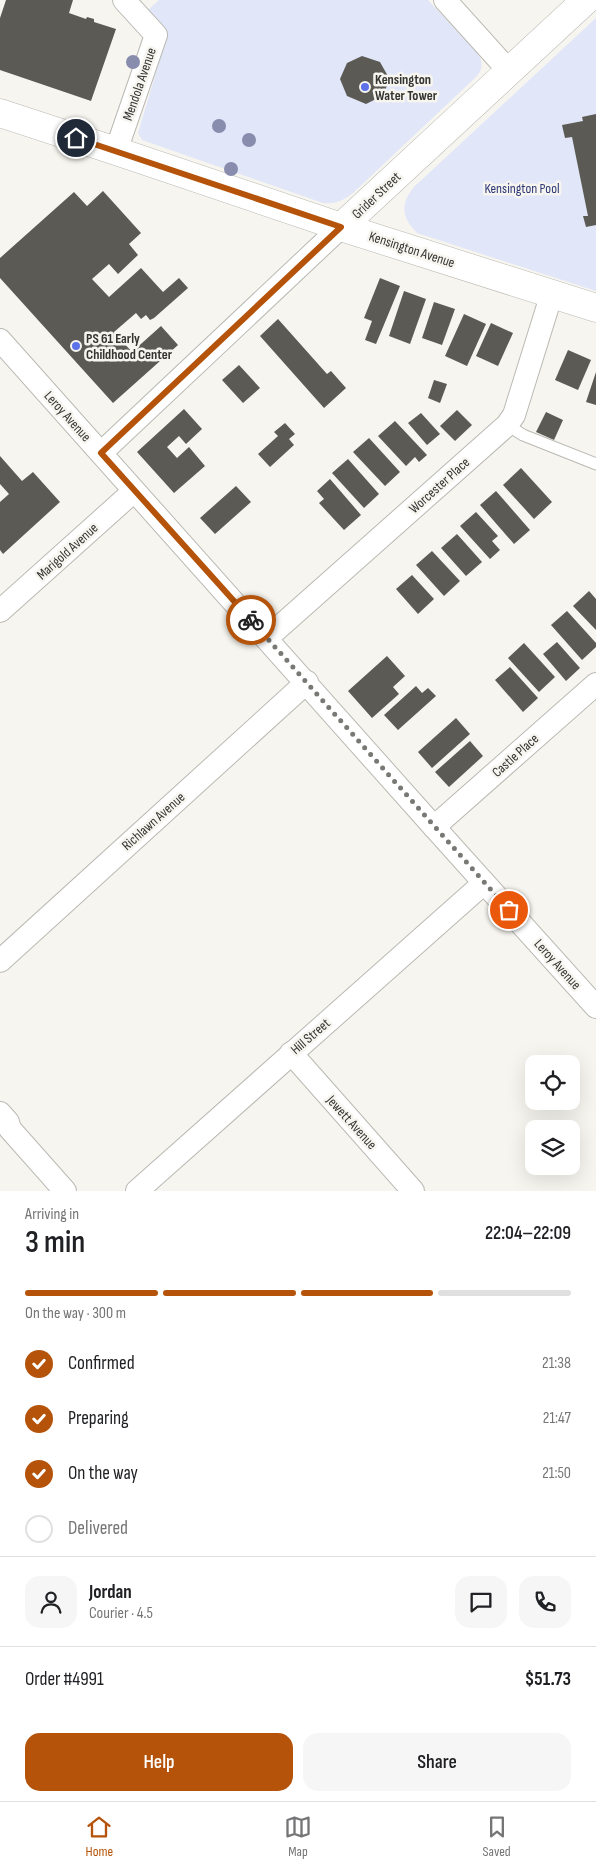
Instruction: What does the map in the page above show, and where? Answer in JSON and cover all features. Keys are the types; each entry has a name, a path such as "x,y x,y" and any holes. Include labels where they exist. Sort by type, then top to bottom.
{"street":[{"name":"Mendola Avenue","path":"116,150 156,34 124,0"},
{"path":"445,0 510,71"},
{"name":"Grider Street","path":"101,453 586,0"},
{"name":"Kensington Avenue","path":"0,113 116,150 341,227 596,308"},
{"name":"Worcester Place","path":"267,638 507,425 514,415 552,293"},
{"name":"Leroy Avenue","path":"0,340 596,1007"},
{"name":"Marigold Avenue","path":"0,611 134,491"},
{"name":"Richlawn Avenue","path":"0,961 306,682"},
{"name":"Castle Place","path":"434,827 596,684"},
{"name":"Hill Street","path":"137,1191 484,883"},
{"name":"Jewett Avenue","path":"291,1053 413,1191"},
{"path":"0,1113 8,1122 10,1129 65,1191"}],"lane":[{"path":"507,425 523,435 596,464"}],"green space":[{"path":"159,0 428,0 478,54 481,60 481,68 477,76 353,193 339,201 323,203 142,140 138,133 166,39 148,10"},
{"name":"Kensington Pool","path":"596,18 596,291 417,233 405,216 405,204 410,192"}],"building":[{"path":"6,0 73,0 69,13 86,19 87,17 94,19 94,22 116,29 91,101 0,70 0,18"},
{"name":"Kensington Water Tower","path":"362,56 380,62 389,78 384,95 366,104 347,96 340,79 347,63"},
{"path":"596,114 596,225 586,227 583,216 588,216 572,137 565,138 562,125 583,121 582,117"},
{"path":"103,191 141,233 129,244 138,255 118,274 109,264 92,279 109,297 141,268 163,292 179,278 188,288 154,318 150,320 146,315 141,319 136,313 114,332 132,352 161,326 178,345 113,403 0,278 0,258 74,192 87,206"},
{"path":"380,278 400,286 376,344 365,340 372,321 364,318"},
{"path":"404,291 426,299 410,344 389,336"},
{"path":"434,302 455,309 442,345 422,338"},
{"path":"464,314 486,324 467,366 445,356"},
{"path":"278,319 327,374 331,371 346,388 324,408 260,336"},
{"path":"491,323 513,333 498,366 476,356"},
{"path":"568,350 591,360 578,390 555,380"},
{"path":"239,365 260,388 243,403 222,380"},
{"path":"596,372 596,405 586,402"},
{"path":"434,380 447,384 440,403 428,398"},
{"path":"184,409 202,429 186,444 179,436 167,447 177,458 189,447 205,466 174,493 137,452"},
{"path":"457,410 472,425 455,441 440,426"},
{"path":"546,412 563,420 554,440 536,432"},
{"path":"421,413 440,434 427,445 408,423"},
{"path":"395,421 427,455 419,462 415,457 406,466 378,436"},
{"path":"285,423 295,434 289,439 294,445 270,467 258,454 278,436 274,432"},
{"path":"369,438 400,472 385,486 353,452"},
{"path":"0,456 22,481 33,472 60,502 3,554 0,550 0,502 9,494 0,484"},
{"path":"348,459 379,494 364,508 332,473"},
{"path":"521,468 552,502 534,519 503,485"},
{"path":"330,479 361,515 344,530 319,503 324,499 317,491"},
{"path":"236,486 251,502 215,534 200,518"},
{"path":"496,491 530,530 514,544 480,505"},
{"path":"476,512 498,536 492,541 500,550 490,559 460,526"},
{"path":"457,534 482,562 466,576 441,548"},
{"path":"432,551 460,581 444,596 416,565"},
{"path":"412,575 434,599 418,614 396,589"},
{"path":"589,591 596,599 596,630 573,606"},
{"path":"567,611 596,643 596,647 582,660 551,625"},
{"path":"557,642 580,668 566,681 543,654"},
{"path":"524,643 555,677 539,692 508,658"},
{"path":"387,656 405,676 393,687 399,694 372,718 348,691"},
{"path":"510,667 538,698 523,712 495,680"},
{"path":"416,686 422,693 428,688 436,696 398,730 384,715"},
{"path":"456,718 470,734 432,768 418,752"},
{"path":"470,741 483,756 449,787 435,772"}],"way so far":[{"path":"251,620 509,910"}],"place":[{"name":"Kensington Water Tower","path":"365,87"},
{"name":"PS 61 Early Childhood Center","path":"76,346"}],"route":[{"path":"76,138 341,227 101,453 251,620"}]}
